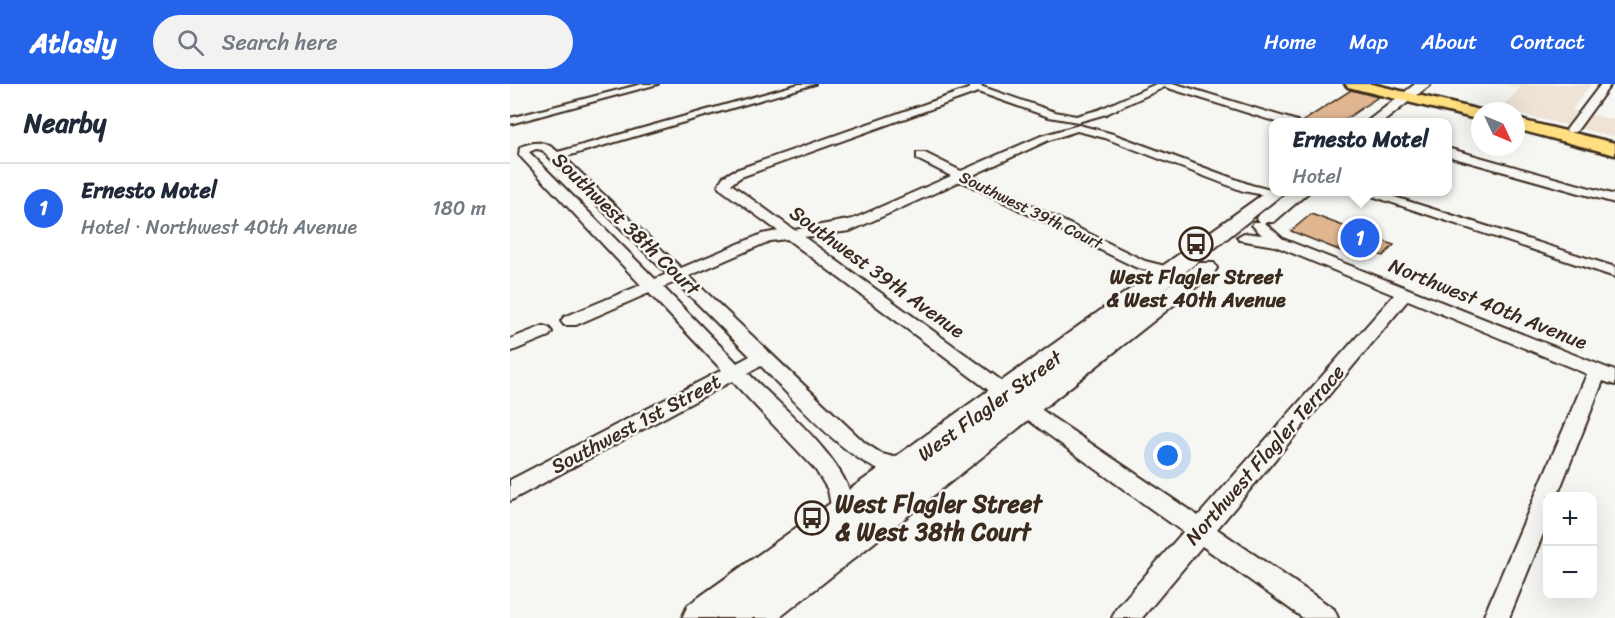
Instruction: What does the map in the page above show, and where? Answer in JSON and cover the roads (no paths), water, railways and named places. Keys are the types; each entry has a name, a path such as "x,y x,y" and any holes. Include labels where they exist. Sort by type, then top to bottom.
{"main road":[{"path":"1353,84 1418,94 1471,112"},
{"path":"1378,84 1471,106"},
{"path":"1380,118 1418,94 1441,84"},
{"path":"1396,118 1418,94"},
{"path":"1525,119 1615,140"},
{"path":"1525,126 1615,149"},
{"name":"West Flagler Street","path":"749,618 1266,193"},
{"name":"West Flagler Street","path":"706,615 906,468 1016,400 1252,231 1295,196"}],"street":[{"path":"510,111 515,120 585,102 634,86 653,84"},
{"path":"555,156 810,84"},
{"path":"806,247 1165,84 1277,118"},
{"path":"1572,130 1606,84"},
{"path":"979,87 1266,193"},
{"name":"Southwest 39th Avenue","path":"979,87 737,174 724,183 729,190 789,235 1016,400 1325,618"},
{"name":"Southwest 38th Court","path":"842,515 839,488 829,471 523,151 540,145 555,156 858,449 876,461 906,468"},
{"path":"1452,153 1615,199"},
{"name":"Southwest 39th Court","path":"921,156 1140,264 1144,272 1166,277"},
{"path":"1379,196 1615,272"},
{"path":"570,321 767,237 835,229 855,223"},
{"name":"Northwest 40th Avenue","path":"1252,231 1606,374"},
{"name":"Northwest Flagler Terrace","path":"1125,618 1405,293"},
{"path":"510,346 543,332"},
{"name":"Southwest 1st Street","path":"510,491 763,357"},
{"path":"1496,618 1606,374"}],"place":[{"name":"Ernesto Motel","path":"1360,238"},
{"name":"West Flagler Street & West 40th Avenue","path":"1196,244"},
{"name":"West Flagler Street & West 38th Court","path":"812,518"}]}
